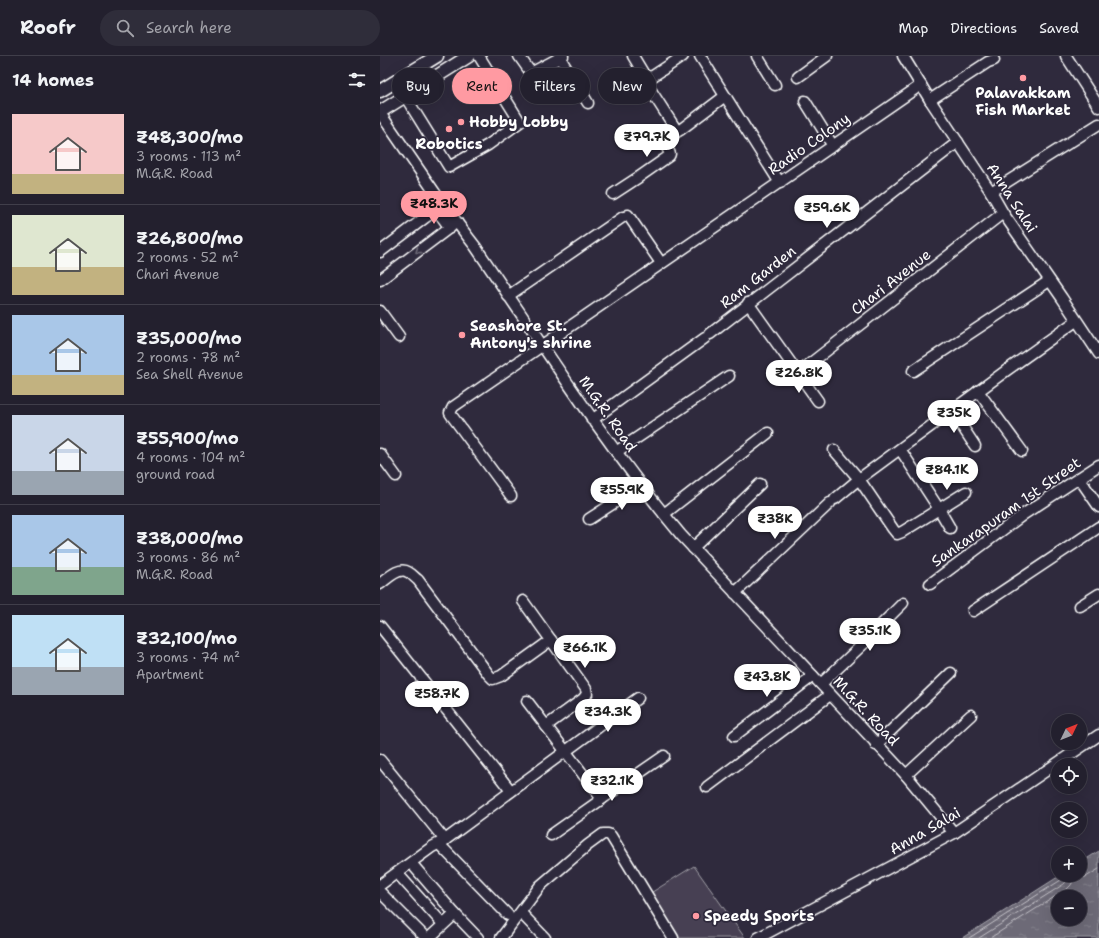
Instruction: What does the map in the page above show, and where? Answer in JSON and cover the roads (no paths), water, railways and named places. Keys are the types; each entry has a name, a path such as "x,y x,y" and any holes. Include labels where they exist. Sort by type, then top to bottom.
{"main road":[{"path":"380,91 438,56"},
{"path":"444,72 469,56"},
{"path":"380,113 393,104"}],"street":[{"path":"410,104 450,167 488,145 520,122 479,56"},
{"path":"518,56 531,74 561,57 567,68"},
{"path":"633,56 640,68"},
{"path":"656,74 683,56"},
{"path":"700,56 780,182"},
{"path":"757,56 775,85"},
{"path":"798,77 827,56"},
{"name":"Anna Salai","path":"903,56 930,100 991,192 1003,214 1099,354"},
{"path":"1066,56 1099,107"},
{"path":"930,100 988,62 994,60"},
{"name":"Radio Colony","path":"511,496 452,416 451,410 453,407 921,85"},
{"path":"613,194 669,156 670,154 665,143 666,140 725,96"},
{"path":"656,98 678,131"},
{"path":"804,101 833,146"},
{"name":"M.G.R. Road","path":"380,113 439,206 453,225 474,246 592,420 639,484 693,548 821,684 876,745 906,775 954,833"},
{"path":"991,192 1099,124"},
{"name":"Ram Garden","path":"592,420 708,336 958,142"},
{"path":"380,252 439,206"},
{"name":"Chari Avenue","path":"798,373 1003,214"},
{"path":"508,296 626,216 661,263"},
{"path":"380,280 453,225"},
{"path":"913,371 1049,280"},
{"path":"748,304 818,401"},
{"path":"380,311 400,337"},
{"path":"736,593 832,501 859,479 1076,321"},
{"path":"616,452 728,376"},
{"path":"978,391 1022,451"},
{"path":"952,411 975,446"},
{"path":"664,514 768,434"},
{"path":"900,449 950,528"},
{"path":"834,450 859,479 897,534 966,492"},
{"path":"380,454 396,476"},
{"name":"Sankarapuram 1st Street","path":"930,584 1024,514 1099,465"},
{"path":"1079,478 1099,507"},
{"path":"589,519 631,492 639,484"},
{"path":"693,548 760,484"},
{"path":"973,611 1098,530"},
{"path":"380,584 393,574 402,570 407,571 418,580 489,675 494,679 501,676 550,640"},
{"path":"1080,606 1099,594"},
{"path":"523,601 586,689 587,694 583,699 546,726"},
{"path":"821,684 903,604"},
{"path":"380,626 511,791"},
{"path":"876,745 950,673"},
{"path":"734,736 813,676"},
{"path":"707,788 830,695"},
{"path":"380,886 638,698"},
{"path":"527,702 602,799"},
{"path":"906,775 971,715"},
{"name":"Anna Salai","path":"758,938 954,833 1099,735"},
{"path":"551,835 664,756"},
{"path":"380,760 442,842 508,915"},
{"path":"501,938 540,886 603,834 612,836 673,938"},
{"path":"411,863 478,938"},
{"path":"397,873 443,924"},
{"path":"380,892 426,938"},
{"path":"520,912 545,938"},
{"path":"429,938 455,914"}],"water":[{"path":"1099,851 1099,938 962,938 1051,881 1087,882 1087,859"}],"place":[{"name":"Palavakkam Fish Market","path":"1023,78"},
{"name":"Hobby Lobby","path":"461,122"},
{"name":"Robotics","path":"449,129"},
{"name":"Seashore St. Antony's shrine","path":"462,335"},
{"name":"Speedy Sports","path":"696,916"}]}
